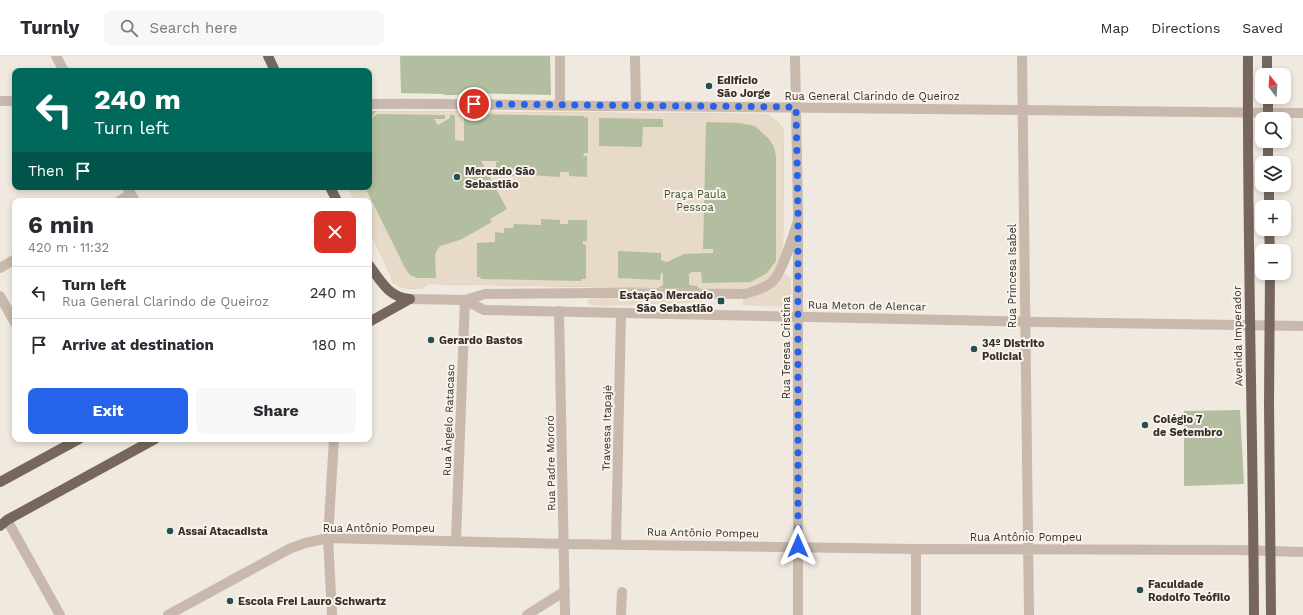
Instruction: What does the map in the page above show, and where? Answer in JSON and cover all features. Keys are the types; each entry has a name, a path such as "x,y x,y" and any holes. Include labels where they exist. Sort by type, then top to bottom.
{"main road":[{"path":"268,56 274,68"},
{"name":"Avenida Imperador","path":"1248,56 1247,112 1249,325 1254,615"},
{"path":"1267,56 1267,68"},
{"path":"372,269 391,293 404,299 410,299"},
{"path":"1270,280 1270,615"},
{"path":"372,320 410,299"},
{"path":"0,482 73,442"},
{"path":"4,523 150,442"}],"street":[{"path":"56,56 62,68"},
{"path":"560,56 560,106"},
{"path":"636,56 636,106"},
{"name":"Rua Teresa Cristina","path":"795,56 798,221 798,615"},
{"name":"Rua Princesa Isabel","path":"1022,56 1029,615"},
{"path":"0,101 12,101"},
{"name":"Rua General Clarindo de Queiroz","path":"372,104 437,103 560,106 1023,109 1247,112 1255,114"},
{"name":"Rua General Clarindo de Queiroz","path":"1291,114 1303,113"},
{"path":"465,300 485,294 746,294 760,290 774,281 784,261 798,221"},
{"path":"0,268 12,261"},
{"path":"0,296 12,318"},
{"name":"Rua Meton de Alencar","path":"410,299 465,300 484,310 1025,322 1303,326"},
{"name":"Rua Ângelo Ratacaso","path":"456,540 465,300"},
{"name":"Rua Padre Mororó","path":"560,311 565,615"},
{"name":"Travessa Itapajé","path":"616,544 622,312"},
{"path":"332,615 328,538 334,442"},
{"path":"4,523 60,615"},
{"name":"Rua Antônio Pompeu","path":"168,615 289,549 305,543 328,538 456,540 564,544 798,546 916,549 1028,548 1254,550 1303,552"},
{"path":"916,549 916,615"},
{"path":"527,615 565,592"},
{"path":"621,615 622,592"}],"green space":[{"path":"400,56 550,56 551,95 460,93 459,95 444,95 401,93"},
{"name":"Praça Paula Pessoa","path":"372,111 767,114 777,121 784,131 783,250 776,271 740,290 427,284 422,289 402,288 392,282 391,276 372,237 372,198 354,198 350,190 372,190"},
{"path":"1240,410 1244,484 1184,486 1184,411"}],"shaded area":[{"path":"377,111 767,114 777,121 784,131 782,258 771,277 748,289 699,289 697,286 689,285 689,274 692,272 701,272 702,283 751,282 767,273 776,261 776,156 774,147 769,139 755,126 740,123 706,122 703,249 713,249 713,253 684,254 667,262 661,260 661,253 618,251 618,278 660,280 661,273 663,274 663,285 658,288 427,284 422,289 402,288 392,282 391,276 372,237 372,201 405,268 410,275 417,278 436,278 435,255 438,248 462,239 492,222 490,219 507,209 481,161 500,161 496,162 496,170 502,171 502,175 517,176 517,171 529,171 529,175 560,177 560,172 569,172 569,176 587,177 587,156 583,156 584,153 588,153 588,118 583,116 469,114 469,116 464,116 464,141 455,140 454,115 450,115 450,118 438,125 434,119 445,119 445,115 378,114 374,116 372,120 372,117","holes":["599,118 663,119 663,127 643,127 642,147 599,146","541,219 560,220 560,224 568,224 568,220 587,220 587,241 583,241 583,244 586,245 586,279 581,279 581,281 481,279 480,277 477,277 477,243 495,242 495,232 504,233 504,228 513,228 514,224 541,225"]},
{"path":"350,190 366,190 370,198 354,198"},
{"path":"784,274 791,278 791,304 787,307 735,305 743,305 743,299 702,297 752,297 768,290"},
{"path":"702,297 702,303 598,306 590,305 587,302 589,299 599,298 654,300"}],"place":[{"name":"Edifício São Jorge","path":"709,86"},
{"name":"Mercado São Sebastião","path":"457,177"},
{"name":"Estação Mercado São Sebastião","path":"721,301"},
{"name":"Gerardo Bastos","path":"431,340"},
{"name":"34º Distrito Policial","path":"974,349"},
{"name":"Colégio 7 de Setembro","path":"1145,425"},
{"name":"Assaí Atacadista","path":"170,531"},
{"name":"Faculdade Rodolfo Teófilo","path":"1140,590"},
{"name":"Escola Frei Lauro Schwartz","path":"230,601"}],"route":[{"path":"474,104 796,107 798,213 798,546"}]}
